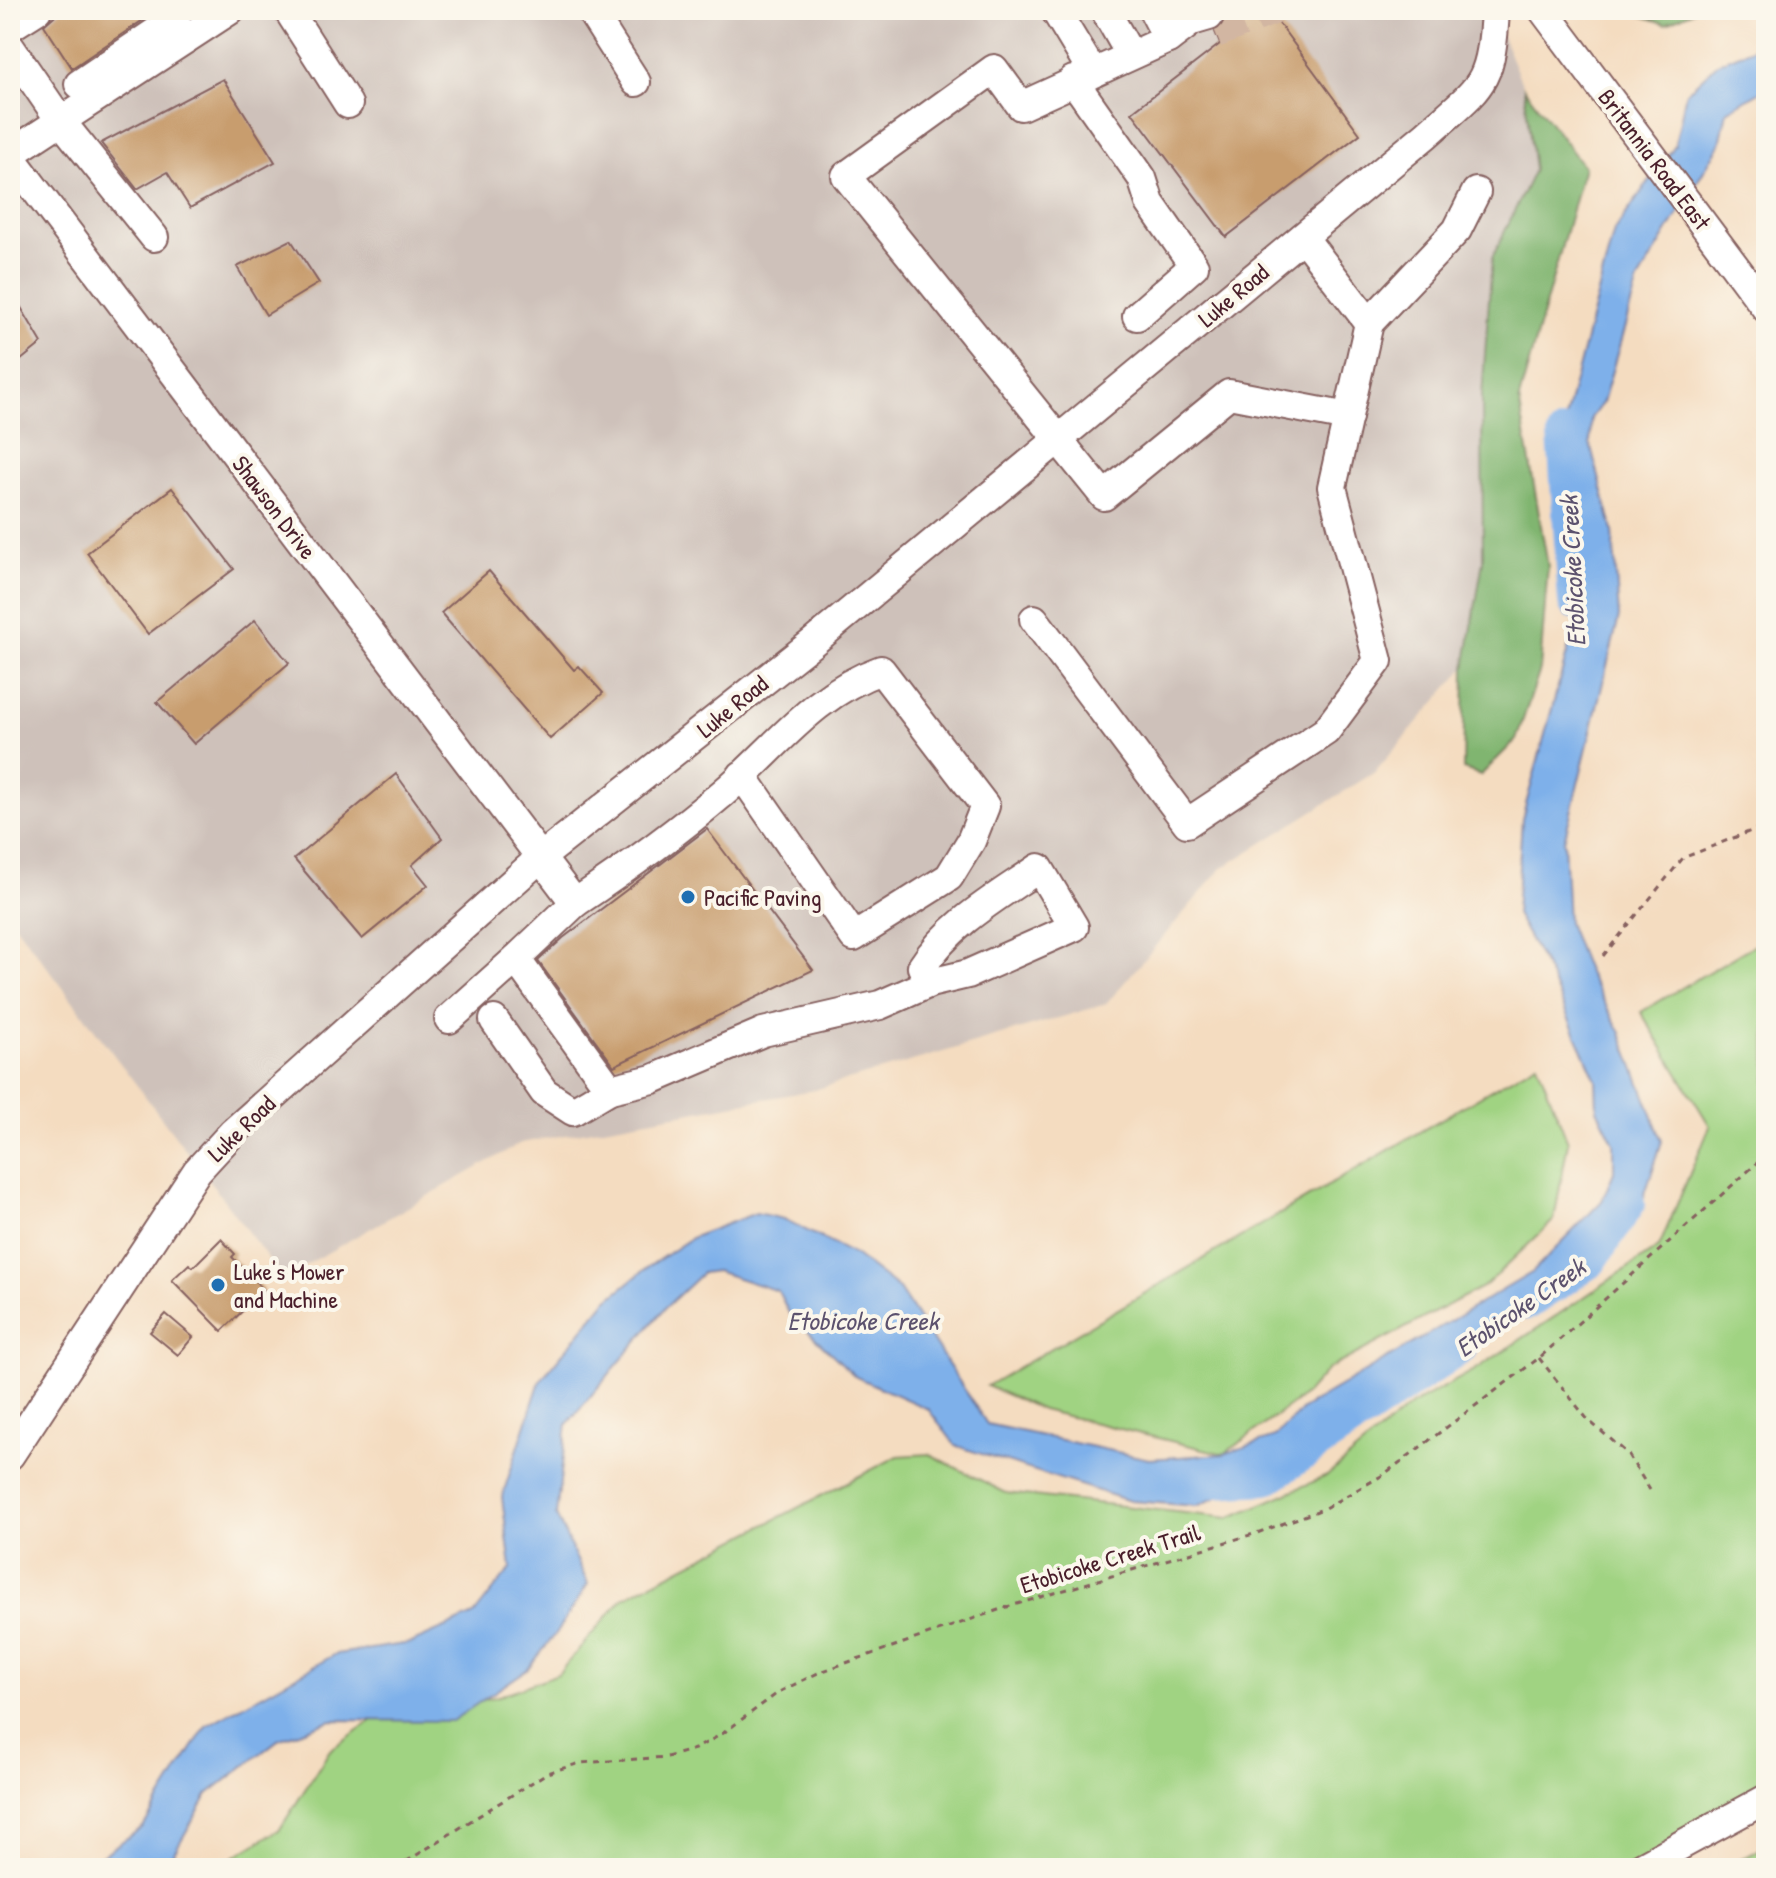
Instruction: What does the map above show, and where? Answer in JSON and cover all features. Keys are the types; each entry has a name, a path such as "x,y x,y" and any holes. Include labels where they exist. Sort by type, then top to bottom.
{"street":[{"path":"10,27 37,10"},
{"path":"10,155 54,111 175,19 177,10"},
{"path":"54,111 230,10"},
{"path":"288,10 348,104"},
{"path":"590,10 636,82"},
{"path":"1055,10 1082,76 1142,178 1150,203 1194,266 1137,316"},
{"path":"1105,10 1130,54"},
{"name":"Luke Road","path":"10,1455 197,1171 232,1133 540,858 812,643 1477,89 1492,59 1495,10"},
{"name":"Britannia Road East","path":"1543,10 1766,308"},
{"path":"1183,24 1130,54 1021,106 994,69 846,176 1104,496 1229,394 1348,417"},
{"path":"10,47 54,111 154,237"},
{"name":"Shawson Drive","path":"10,155 575,903"},
{"path":"1034,619 1187,823 1326,731 1378,661 1332,487 1369,323 1457,230 1476,192"},
{"path":"1303,237 1369,323"},
{"path":"449,1019 575,903 632,865 742,775 828,695 851,681 881,670 985,806 971,841 949,877 854,937 742,775"},
{"path":"494,1020 544,1092 573,1111 610,1089 653,1079 763,1032 880,1005 930,983 968,974 1074,927 1039,868 937,943 922,967 930,983"},
{"path":"516,959 610,1089"},
{"path":"1639,1868 1766,1799"}],"path":[{"path":"1603,956 1683,858 1766,825"},
{"name":"Etobicoke Creek Trail","path":"396,1868 547,1773 580,1763 667,1757 695,1749 722,1734 767,1699 820,1672 1007,1607 1257,1533 1323,1509 1383,1475 1539,1358 1766,1155"},
{"path":"1539,1358 1588,1420 1627,1453 1650,1490"}],"shaded area":[{"path":"10,10 1491,10 1524,88 1534,170 1492,258 1482,396 1483,561 1465,668 1375,772 1221,869 1106,1004 814,1090 521,1143 283,1278 10,918"}],"green space":[{"path":"1625,10 1695,10 1666,24"},
{"path":"1524,88 1584,167 1519,399 1548,566 1540,670 1516,740 1481,775 1463,769 1465,668 1483,561 1482,396 1492,258 1534,170"},
{"path":"1766,938 1766,1800 1639,1868 215,1868 280,1829 330,1750 373,1720 442,1711 502,1695 558,1674 623,1598 898,1456 929,1454 1006,1493 1229,1518 1327,1476 1411,1405 1475,1370 1659,1247 1710,1126 1641,1012"},
{"path":"1537,1063 1568,1142 1554,1220 1486,1285 1328,1369 1306,1394 1224,1454 1042,1410 987,1386"},
{"path":"1766,1846 1766,1868 1726,1868"}],"water":[{"name":"Etobicoke Creek","path":"1766,43 1766,88 1727,111 1720,144 1638,281 1603,402 1591,418 1590,443 1613,531 1619,617 1564,841 1568,923 1587,971 1621,1033 1662,1141 1642,1203 1558,1285 1479,1345 1366,1402 1288,1466 1197,1506 1130,1501 956,1446 928,1409 856,1377 789,1313 778,1291 716,1271 702,1273 665,1308 567,1424 556,1515 588,1584 558,1631 528,1669 452,1721 331,1720 278,1740 208,1794 165,1868 90,1868 98,1858 143,1827 206,1726 336,1654 411,1643 474,1615 511,1568 502,1497 540,1381 606,1301 648,1267 693,1237 756,1213 784,1219 855,1255 899,1289 987,1424 1149,1459 1224,1454 1275,1437 1302,1409 1533,1272 1602,1201 1614,1172 1614,1143 1597,1109 1596,1080 1550,976 1516,914 1522,819 1576,620 1569,591 1576,505 1561,462 1562,431 1614,231 1675,145 1686,93 1718,63"}],"building":[{"path":"61,10 141,10 146,18 72,68 44,25"},
{"path":"1225,10 1269,10 1360,134 1226,237 1132,112 1220,44 1215,32 1225,21"},
{"path":"223,79 275,162 190,208 167,172 137,189 101,143"},
{"path":"291,240 319,283 266,315 237,267"},
{"path":"10,289 42,343 10,369"},
{"path":"172,488 234,569 148,634 87,553"},
{"path":"489,571 574,670 579,666 603,693 550,739 441,613"},
{"path":"255,620 289,663 194,744 157,702"},
{"path":"396,774 442,838 412,865 428,885 362,939 294,859"},
{"name":"Pacific Paving","path":"707,829 813,970 614,1066 538,961 563,938"},
{"name":"Luke's Mower and Machine","path":"221,1239 235,1254 232,1257 264,1290 222,1331 172,1280 189,1264 193,1267"},
{"path":"166,1314 193,1337 178,1355 150,1332"}],"waterway":[{"name":"Etobicoke Creek","path":"1564,435 1575,602"},
{"name":"Etobicoke Creek","path":"1527,1303 1590,1261 1628,1204"},
{"name":"Etobicoke Creek","path":"1213,1481 1267,1478 1460,1348"}],"tunnel":[{"path":"1216,34 1276,10"}],"place":[{"name":"Pacific Paving","path":"688,897"},
{"name":"Luke's Mower and Machine","path":"218,1285"}]}
